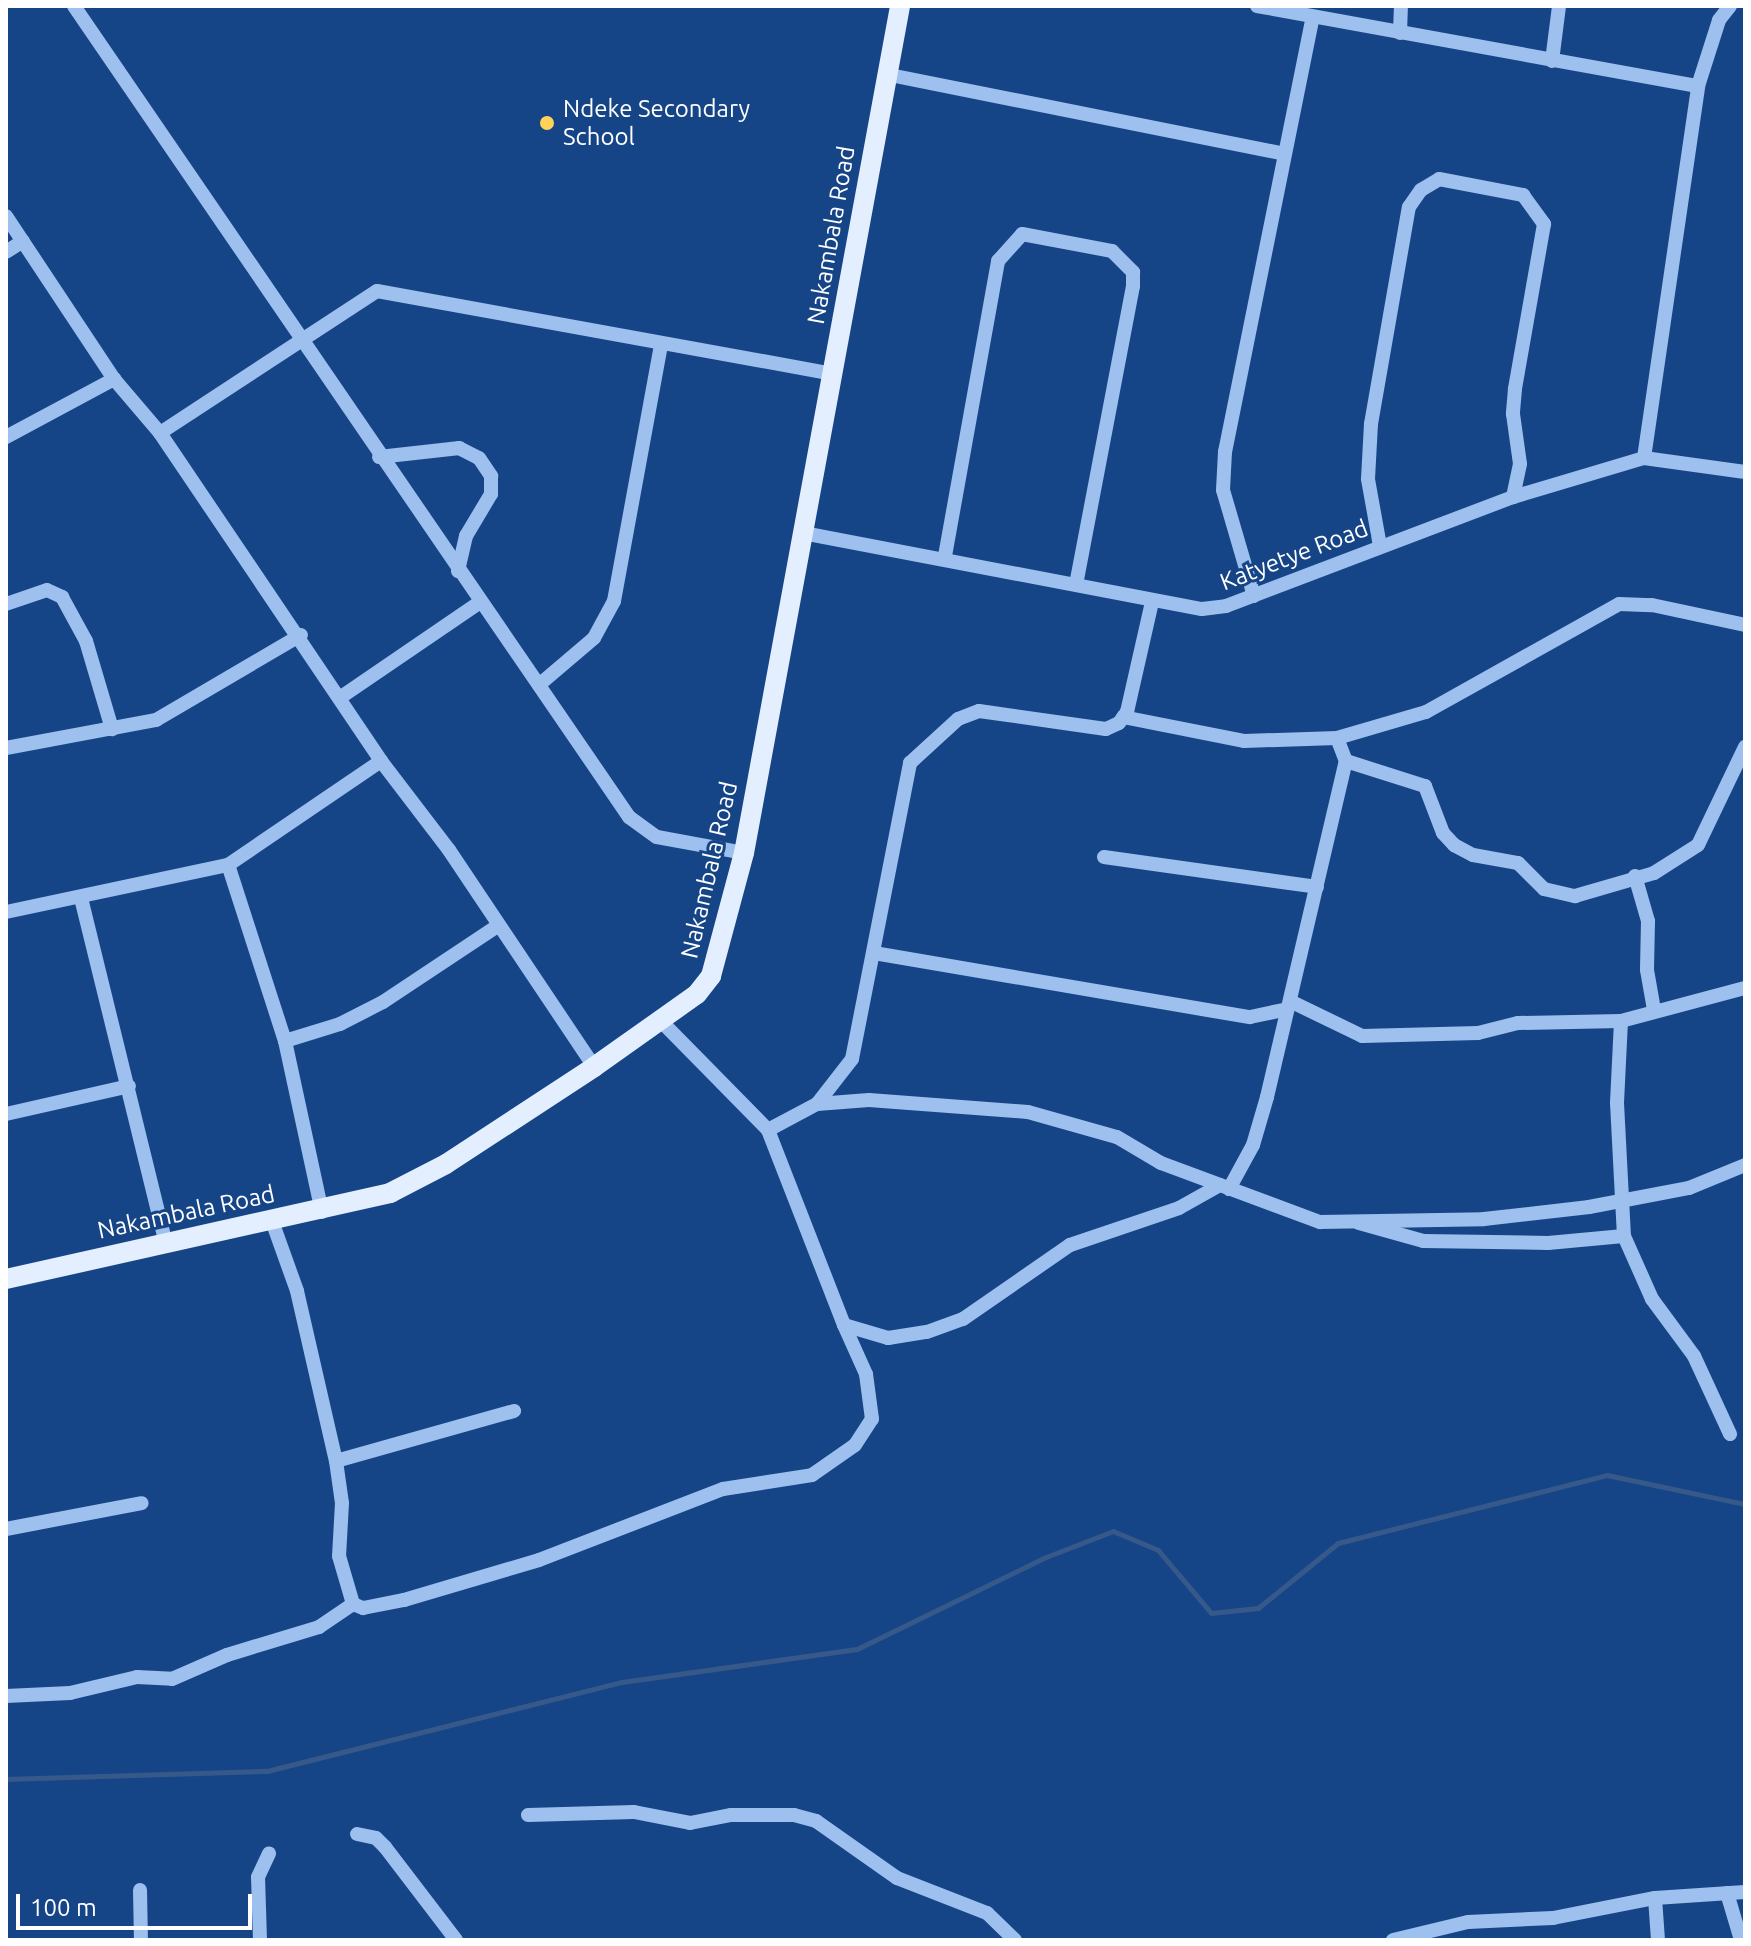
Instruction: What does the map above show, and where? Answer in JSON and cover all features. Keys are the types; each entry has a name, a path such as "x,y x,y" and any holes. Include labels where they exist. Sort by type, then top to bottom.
{"main road":[{"name":"Nakambala Road","path":"6,1279 165,1241 322,1212 390,1193 446,1164 594,1067 697,994 711,976 744,853 885,74 900,6"}],"street":[{"path":"74,6 304,340 479,603 540,684 642,831 744,853"},
{"path":"1257,6 1698,86"},
{"path":"1400,33 1401,6"},
{"path":"1552,61 1559,6"},
{"path":"1644,458 1698,86 1720,13 1730,6"},
{"path":"1254,596 1231,529 1225,465 1282,153 1313,17"},
{"path":"885,74 1282,153"},
{"path":"1380,546 1368,479 1371,424 1409,207 1421,190 1439,179 1523,195 1544,224 1515,389 1513,414 1520,464 1513,497"},
{"path":"6,216 114,379 160,433 301,635 381,761 499,925 594,1067"},
{"path":"945,556 998,261 1022,234 1112,251 1133,272 1133,286 1076,585"},
{"path":"6,252 23,241"},
{"path":"160,433 377,291 661,346 833,374"},
{"path":"540,684 594,638 614,601 661,346"},
{"path":"6,437 114,379"},
{"path":"379,457 459,448 479,458 491,476 491,494 466,536 458,571"},
{"name":"Katyetye Road","path":"803,533 945,556 1152,602 1202,609 1254,596 1513,497 1644,458 1745,472"},
{"path":"6,604 47,590 62,597 86,641 112,729"},
{"path":"817,1104 852,1059 874,953 903,779 932,739 958,719 979,711 1106,729 1123,717 1152,602"},
{"path":"341,697 479,603"},
{"path":"1123,717 1244,741 1337,738 1426,712 1619,604 1652,605 1745,625"},
{"path":"6,748 156,720 301,635"},
{"path":"844,1325 888,1338 927,1332 1001,1297 1024,1272 1070,1245 1179,1208 1224,1187 1253,1145 1288,1006 1346,761 1337,738"},
{"path":"1346,761 1425,786 1443,833 1454,845 1473,855 1518,863 1544,889 1575,896 1635,876 1654,873 1698,845 1745,747"},
{"path":"6,912 228,865 381,761"},
{"path":"1104,857 1317,887"},
{"path":"228,865 285,1041 322,1212"},
{"path":"1635,876 1648,921 1647,970 1654,1009"},
{"path":"81,898 165,1241"},
{"path":"285,1041 340,1024 383,1002 499,925"},
{"path":"874,953 1250,1017 1288,1006 1362,1036 1621,1021 1654,1009 1694,1005 1745,988"},
{"path":"353,1604 363,1608 404,1600 539,1560 723,1489 812,1475 855,1445 872,1419 866,1374 768,1130 660,1020"},
{"path":"1621,1021 1617,1103 1624,1236 1652,1299 1694,1356 1730,1434"},
{"path":"6,1114 129,1086"},
{"path":"768,1130 817,1104 869,1100 1028,1112 1117,1137 1161,1163 1320,1222 1484,1219 1602,1205 1622,1197 1689,1188 1745,1165"},
{"path":"272,1221 297,1291 336,1461 342,1503 339,1556 353,1604"},
{"path":"1355,1221 1423,1241 1548,1243 1624,1236"},
{"path":"336,1461 514,1411"},
{"path":"6,1529 142,1503"},
{"path":"6,1696 70,1693 137,1677 172,1679 227,1655 319,1627 353,1604"},
{"path":"528,1815 634,1812 690,1823 731,1815 794,1815 816,1821 897,1878 987,1913 1015,1940"},
{"path":"357,1834 376,1838 385,1847 456,1940"},
{"path":"260,1940 258,1877 269,1853"},
{"path":"140,1890 141,1940"},
{"path":"1393,1940 1468,1922 1553,1918 1655,1898 1745,1892"},
{"path":"1727,1893 1741,1940"},
{"path":"1655,1898 1658,1940"}],"waterway":[{"path":"6,1779 267,1771 622,1682 857,1649 1046,1557 1113,1531 1158,1550 1211,1613 1258,1608 1338,1543 1607,1475 1745,1504"}],"place":[{"name":"Ndeke Secondary School","path":"547,123"}]}
